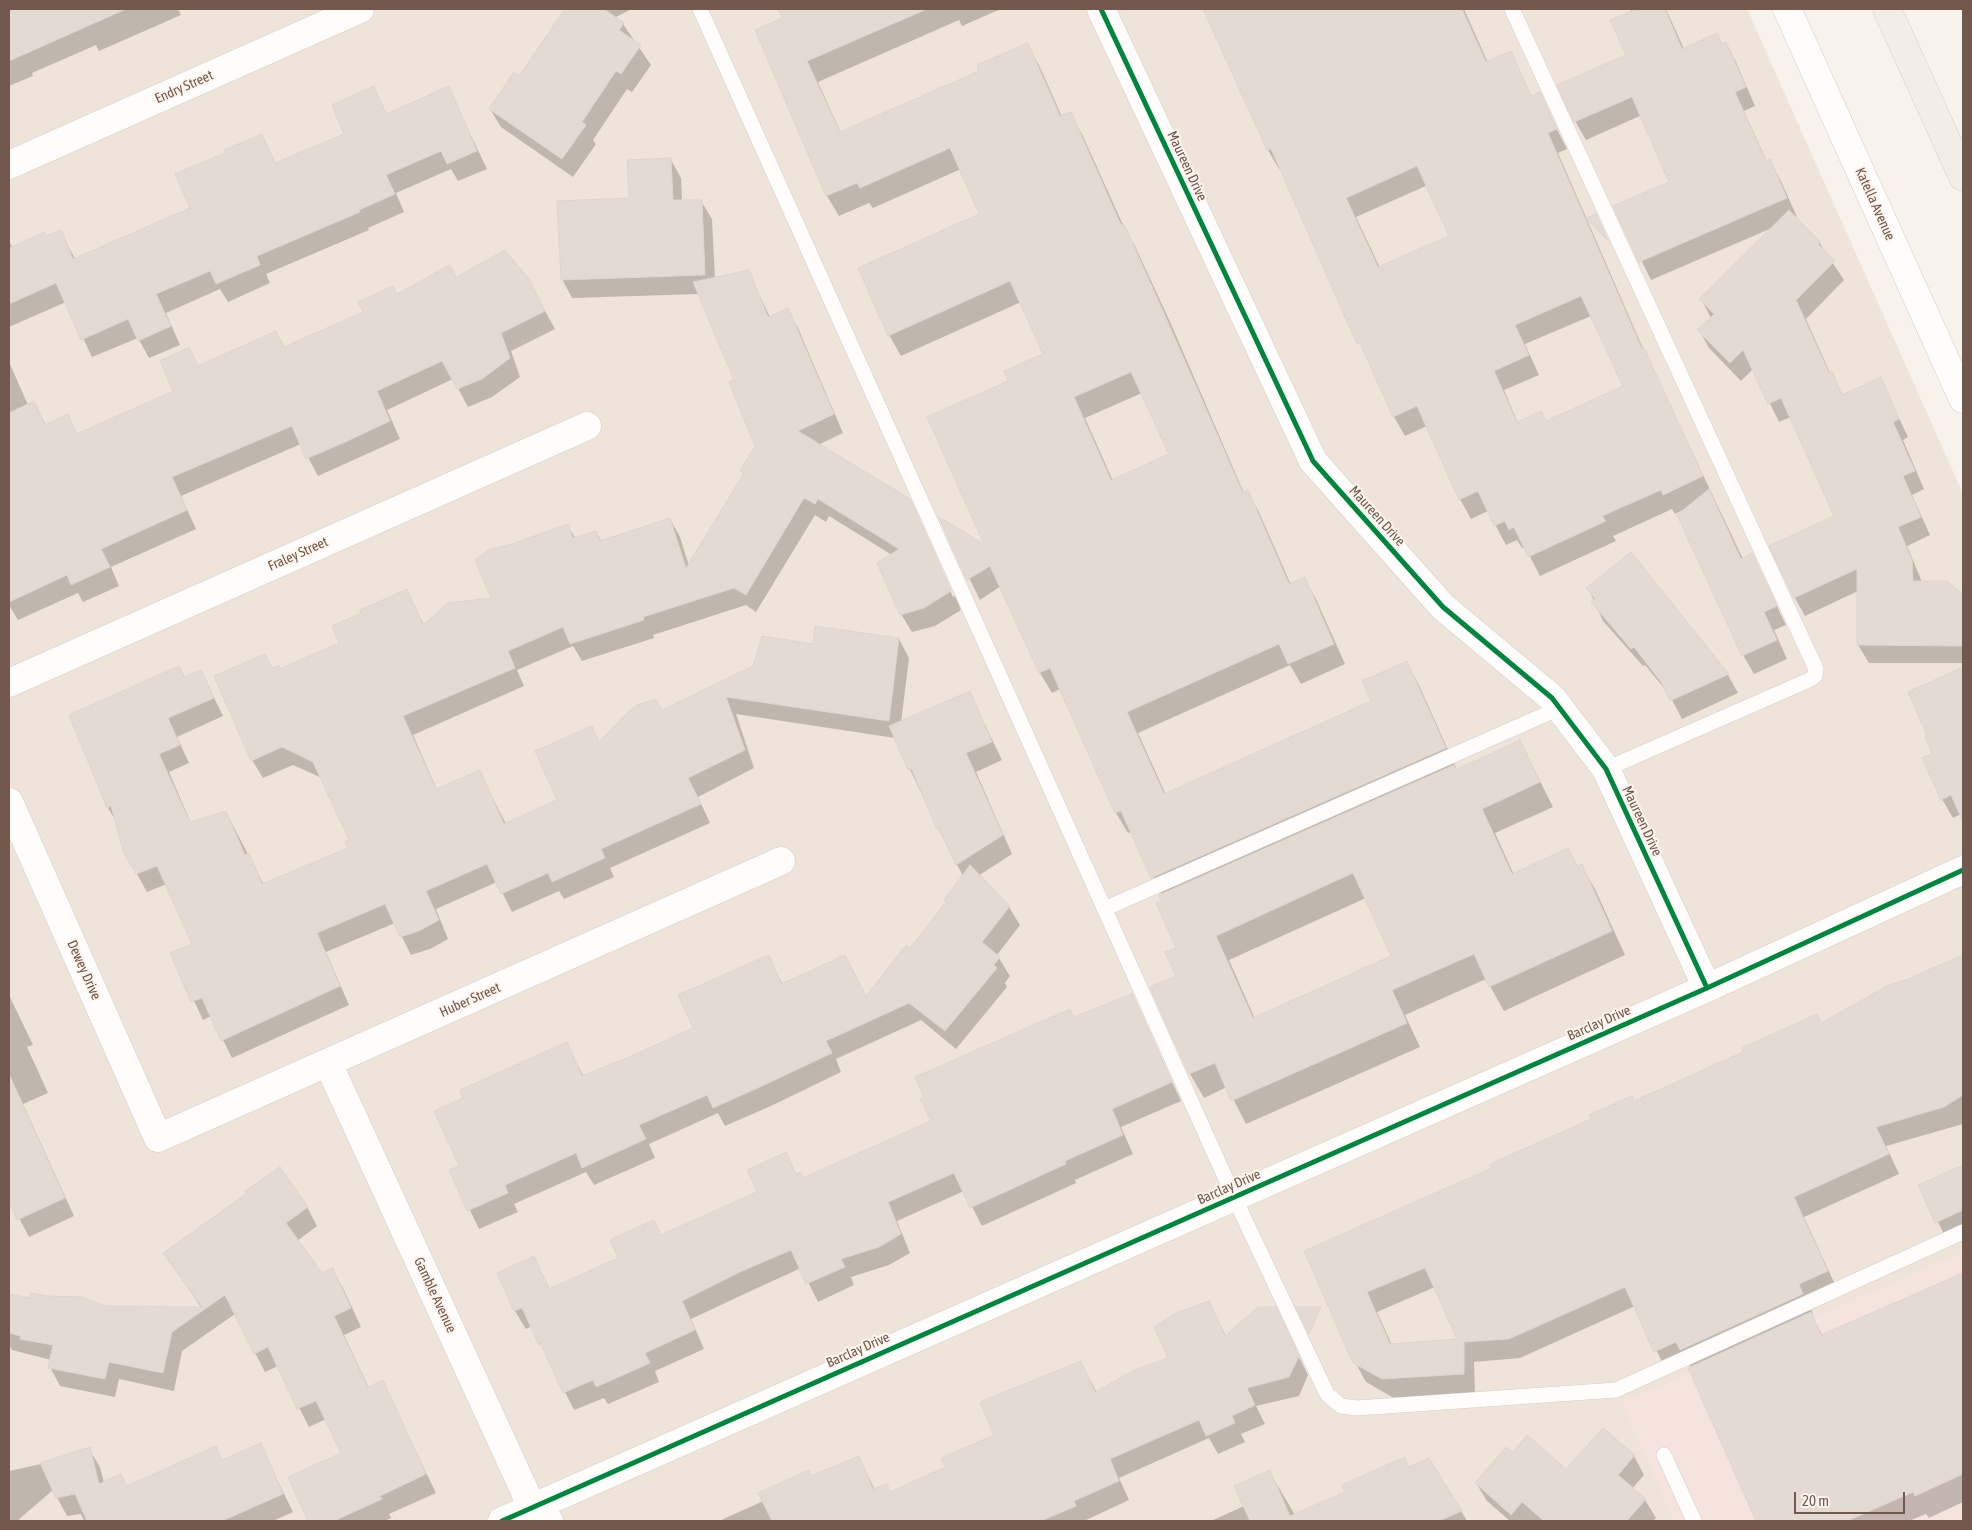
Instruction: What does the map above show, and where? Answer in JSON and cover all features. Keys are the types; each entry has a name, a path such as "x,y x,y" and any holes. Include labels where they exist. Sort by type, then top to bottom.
{"main road":[{"path":"1887,9 1963,177"}],"street":[{"name":"Endry Street","path":"9,165 360,9"},
{"name":"Maureen Drive","path":"1101,9 1313,461 1443,607 1552,698 1606,769 1707,988"},
{"name":"Katella Avenue","path":"1787,9 1963,399"},
{"name":"Fraley Street","path":"9,683 587,426"},
{"name":"Dewey Drive","path":"9,802 158,1138"},
{"name":"Huber Street","path":"158,1138 781,861"},
{"name":"Barclay Drive","path":"502,1521 541,1514 1234,1197 1707,988 1963,870"},
{"name":"Gamble Avenue","path":"328,1063 541,1514"}],"lane":[{"path":"700,9 1234,1197 1327,1394 1341,1406 1357,1408 1616,1390 1963,1232"},
{"path":"1512,9 1816,669 1816,676 1809,680 1606,769"},
{"path":"1104,909 1560,708"},
{"path":"1664,1455 1694,1521"}],"shaded area":[{"path":"9,9 1747,9 1963,494 1963,1253 1623,1404 1675,1521 9,1521"},
{"path":"1963,1253 1963,1521 1675,1521 1623,1404"}],"building":[{"path":"9,9 126,9 9,61"},
{"path":"565,9 604,9 624,23 619,30 641,45 621,74 616,71 582,122 586,125 562,159 489,109 514,72 519,76"},
{"path":"778,9 927,9 807,61 840,132 979,71 977,65 1028,43 1060,116 1071,112 1121,225 1124,224 1243,493 1248,490 1289,584 1305,577 1334,644 1288,664 1279,644 1127,712 1164,794 1371,701 1362,681 1407,661 1446,748 1151,878 1121,811 1115,813 1050,668 1039,673 990,566 967,580 939,517 984,544 927,417 1008,381 1004,371 1043,354 1010,281 888,336 858,268 979,214 950,148 860,188 857,183 826,196 755,30 782,18","holes":["1131,372 1169,454 1111,480 1074,397"]},
{"path":"1203,9 1462,9 1486,62 1511,51 1531,96 1540,92 1557,129 1548,133 1642,349 1644,348 1703,476 1663,495 1661,490 1602,516 1606,521 1528,557 1514,527 1509,530 1505,521 1494,526 1478,491 1459,500 1417,406 1393,417 1360,343 1357,344 1271,149 1267,150","holes":["1417,166 1449,236 1378,267 1346,198","1581,296 1623,386 1546,421 1541,411 1517,422 1494,371 1529,355 1515,325"]},
{"path":"1637,9 1665,9 1682,49 1717,33 1722,44 1726,42 1746,87 1735,92 1766,161 1770,159 1787,198 1639,262 1613,206 1669,182 1632,97 1574,122 1557,85 1626,55 1610,20"},
{"path":"374,86 386,114 449,86 477,151 447,164 441,151 386,175 395,194 359,210 360,212 257,256 260,265 216,284 210,271 156,294 171,326 138,341 128,319 81,340 56,283 9,304 9,248 45,232 46,236 61,230 73,259 190,208 175,174 225,153 224,150 262,134 275,163 344,134 332,105"},
{"path":"671,158 673,200 702,200 705,275 561,280 557,201 629,198 627,160"},
{"path":"1789,210 1820,241 1818,244 1835,261 1796,300 1829,373 1832,371 1842,395 1881,377 1899,419 1893,422 1915,471 1903,476 1921,517 1898,527 1912,560 1913,581 1947,581 1963,594 1963,646 1857,645 1857,569 1794,598 1769,546 1834,516 1781,398 1768,404 1743,350 1730,363 1697,330 1714,314 1699,299"},
{"path":"1596,214 1608,241 1586,218"},
{"path":"505,250 529,279 545,311 501,333 510,358 482,379 457,389 442,361 377,391 390,421 306,459 292,426 172,477 187,510 101,549 110,567 71,585 67,575 9,602 9,413 34,401 45,425 68,414 77,434 173,391 160,361 189,347 198,366 276,331 284,347 363,312 358,302 393,286 397,294 450,265 456,277"},
{"path":"749,270 768,317 788,308 834,414 798,431 910,499 951,591 924,608 900,615 877,563 899,549 818,499 815,504 804,498 746,595 734,588 643,617 644,620 570,644 563,627 508,651 515,668 403,716 436,789 480,770 504,824 557,800 535,751 592,726 599,742 637,705 656,699 662,710 753,666 762,636 813,644 815,626 899,638 889,721 726,697 745,750 688,778 701,804 601,849 605,858 552,882 548,873 501,894 487,864 426,891 439,920 419,931 400,937 385,904 317,933 340,986 221,1041 202,998 191,1002 170,953 192,944 157,866 136,874 124,854 111,806 107,808 69,715 179,666 184,677 201,670 214,698 168,718 180,745 159,754 190,822 226,811 245,855 249,853 262,884 348,848 345,842 349,840 313,762 282,747 251,761 214,676 265,654 272,668 279,665 280,669 339,643 332,626 361,613 360,610 407,589 423,625 448,603 491,598 475,560 490,549 509,545 568,524 573,538 596,531 600,541 670,518 686,568 744,473 740,471 755,446 729,382 734,380 693,282"},
{"path":"1709,489 1741,559 1752,553 1777,606 1764,612 1777,640 1742,656 1677,515"},
{"path":"1631,552 1729,674 1670,701 1661,682 1634,647 1631,649 1591,602 1595,599 1586,588"},
{"path":"1963,667 1963,822 1951,795 1941,800 1922,758 1932,753 1925,736 1927,735 1908,692"},
{"path":"970,691 992,742 966,753 1003,835 956,865 939,828 937,829 911,768 908,770 889,726"},
{"path":"1520,740 1540,782 1482,809 1512,874 1568,848 1577,866 1582,864 1612,931 1489,987 1474,954 1392,990 1407,1023 1231,1101 1215,1063 1189,1074 1150,987 1176,976 1165,952 1176,948 1156,903 1161,901 1159,895 1454,765 1456,770","holes":["1353,873 1391,956 1253,1018 1216,936"]},
{"path":"970,865 1010,906 982,942 1000,957 994,965 997,968 945,1031 909,1003 826,1041 832,1053 762,1086 713,1108 707,1095 639,1125 646,1139 582,1168 576,1153 505,1185 508,1193 467,1211 449,1170 459,1166 434,1111 463,1098 460,1090 567,1042 582,1076 631,1056 693,1028 678,995 769,955 781,984 845,955 866,996 906,945 910,948 946,902 944,900"},
{"path":"1963,955 1963,1095 1944,1107 1876,1127 1889,1154 1794,1197 1828,1271 1799,1284 1803,1294 1680,1350 1676,1342 1654,1352 1625,1287 1509,1339 1464,1342 1464,1374 1382,1379 1353,1363 1304,1251 1492,1168 1490,1164 1591,1119 1589,1115 1632,1096 1634,1101 1743,1052 1742,1048 1817,1014 1821,1023 1887,986","holes":["1425,1268 1457,1339 1390,1344 1367,1292"]},
{"path":"1132,994 1172,1082 1112,1109 1123,1135 1065,1161 1066,1164 970,1208 954,1173 888,1202 901,1234 879,1247 841,1259 845,1267 806,1284 791,1250 742,1271 682,1301 695,1330 645,1353 650,1363 596,1387 593,1380 563,1393 522,1308 514,1311 497,1273 534,1256 549,1289 618,1258 610,1240 654,1220 661,1235 757,1192 747,1170 786,1152 796,1174 801,1172 803,1178 931,1121 920,1098 924,1097 915,1077 1070,1009 1074,1017"},
{"path":"9,1074 65,1198 17,1220 9,1202"},
{"path":"1963,1165 1963,1210 1935,1223 1918,1185"},
{"path":"280,1167 308,1207 286,1223 322,1273 333,1268 351,1308 334,1316 368,1387 383,1380 426,1474 380,1496 382,1499 334,1521 308,1521 288,1477 341,1453 316,1401 297,1409 268,1347 254,1354 225,1295 172,1332 163,1373 109,1362 105,1379 48,1368 53,1345 20,1339 21,1336 9,1333 9,1294 29,1298 31,1293 47,1296 82,1297 104,1306 202,1307 163,1253 246,1194 244,1192"},
{"path":"1963,1273 1963,1474 1915,1496 1913,1492 1847,1521 1756,1521 1688,1368 1811,1312 1821,1335"},
{"path":"1209,1301 1225,1336 1258,1307 1276,1307 1299,1356 1289,1377 1247,1388 1255,1405 1232,1416 1235,1423 1206,1436 1199,1420 1110,1459 1119,1481 1074,1501 1076,1506 1041,1521 772,1521 758,1493 809,1470 811,1476 859,1456 873,1489 887,1484 890,1492 945,1467 941,1458 994,1435 980,1402 1081,1361 1095,1392 1135,1370 1168,1358 1154,1327 1174,1314"},
{"path":"1296,1307 1321,1307 1309,1334"},
{"path":"1603,1428 1635,1455 1618,1475 1646,1499 1627,1521 1544,1521 1522,1502 1511,1515 1475,1483 1506,1447 1513,1452 1527,1435 1566,1469"},
{"path":"261,1443 283,1494 222,1521 87,1521 75,1494 56,1498 40,1463 90,1447 99,1484 121,1474 127,1486 216,1446 222,1460"},
{"path":"1405,1457 1409,1467 1429,1458 1462,1511 1439,1521 1250,1521 1234,1486 1270,1470 1290,1516 1345,1492 1342,1485"}],"cycle path":[{"path":"1101,9 1313,461 1443,607 1552,698 1606,769 1707,988"},
{"path":"502,1521 1707,988 1963,870"}]}
